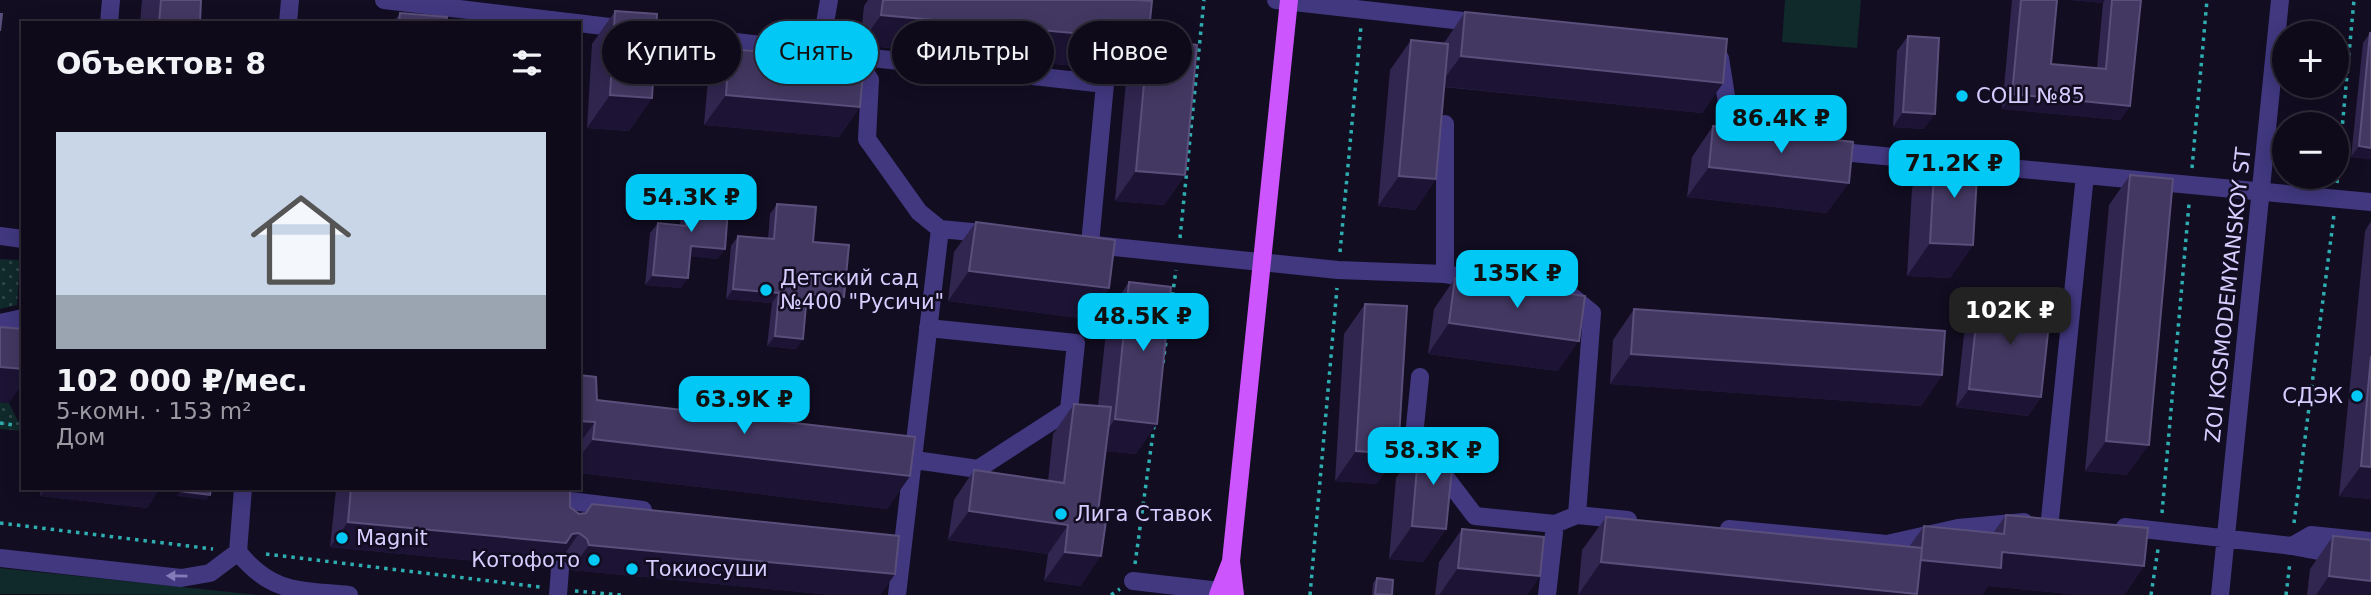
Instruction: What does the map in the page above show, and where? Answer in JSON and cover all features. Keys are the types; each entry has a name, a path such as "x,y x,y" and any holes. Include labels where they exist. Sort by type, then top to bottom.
{"main road":[{"path":"1224,594 1231,561 1289,0"}],"street":[{"path":"109,21 111,0"},
{"path":"288,21 290,0"},
{"path":"384,0 470,15 527,21"},
{"path":"825,21 829,0"},
{"path":"1276,0 1500,25"},
{"name":"ZOI KOSMODEMYANSKOY ST","path":"2220,595 2280,0"},
{"path":"581,27 755,45"},
{"path":"1705,47 1718,48 1733,141 1760,144"},
{"path":"878,58 1105,84 1083,244 1262,260 1338,270 1445,274 1570,295 1592,313 1577,515"},
{"path":"870,84 867,139 919,212 940,229 1008,236"},
{"path":"1445,124 1445,274"},
{"path":"1814,149 2371,202"},
{"path":"1712,528 1887,544 1958,528 2057,520 2085,175"},
{"path":"897,595 896,539 911,460 940,229"},
{"path":"0,236 21,239"},
{"path":"0,323 21,318"},
{"path":"884,456 978,470 1069,410 1076,344 928,328"},
{"path":"1420,377 1414,436 1475,516 1555,524 1577,515 1644,521"},
{"path":"243,490 238,552 257,573 283,588 349,595"},
{"path":"525,495 565,508 660,512"},
{"path":"1548,595 1555,524"},
{"path":"2105,525 2292,546 2371,561"},
{"path":"2292,546 2311,535 2371,541"},
{"path":"0,558 181,578 210,573 238,552"},
{"path":"558,592 560,569"},
{"path":"1133,581 1224,594"}],"path":[{"path":"1161,376 1179,254 1203,0"},
{"path":"2151,595 2161,531 2207,0"},
{"path":"2286,595 2336,198 2354,0"},
{"path":"1310,595 1363,10"},
{"path":"1133,581 1156,417"},
{"path":"0,423 13,425"},
{"path":"0,523 238,552 296,556 558,592 621,595"}],"green space":[{"path":"1785,0 1861,0 1857,48 1782,42"},
{"path":"0,259 20,260 17,305 0,309"},
{"path":"0,402 9,403 21,431 0,429"},
{"path":"0,568 258,595 0,594"}],"building":[{"path":"161,0 201,0 200,21 159,21"},
{"path":"883,0 1152,1 1150,21 1068,21 1068,33 1054,31 1054,21 945,21 881,15"},
{"path":"2021,0 2057,0 2051,64 2106,69 2112,0 2141,0 2130,106 2012,94"},
{"path":"615,11 657,14 657,21 614,21"},
{"path":"1465,12 1727,39 1723,83 1461,56"},
{"path":"400,13 447,17 446,21 399,21"},
{"path":"2371,33 2371,148 2359,146"},
{"path":"1908,36 1939,38 1935,114 1903,112"},
{"path":"1411,40 1448,44 1436,179 1399,176"},
{"path":"1192,44 1197,45 1185,175 1136,171 1144,84 1192,84"},
{"path":"741,50 755,51 755,84 862,84 860,107 726,95 727,84 741,84"},
{"path":"611,84 653,84 652,98 610,95"},
{"path":"1713,126 1853,142 1849,183 1709,167"},
{"path":"1935,155 1978,157 1973,245 1930,243"},
{"path":"2130,175 2173,179 2149,445 2106,441"},
{"path":"689,192 729,196 725,249 691,246 688,278 653,275 658,223 686,226"},
{"path":"777,204 816,207 813,242 849,245 844,297 807,294 803,339 775,336 779,293 733,289 738,236 774,239"},
{"path":"976,222 1115,240 1109,288 969,271"},
{"path":"1455,278 1585,296 1579,341 1449,323"},
{"path":"1129,282 1171,287 1157,424 1115,419"},
{"path":"1979,297 2051,305 2041,397 1969,389"},
{"path":"1365,304 1407,306 1398,454 1356,451"},
{"path":"1634,309 1945,331 1942,375 1631,354"},
{"path":"0,327 21,329 21,369 0,367"},
{"path":"2371,356 2371,467 2361,466"},
{"path":"581,375 596,377 597,400 915,437 910,476 593,439 595,422 581,421"},
{"path":"1074,404 1111,407 1097,520 1106,521 1101,556 1065,552 1068,525 969,511 974,470 1064,483"},
{"path":"1419,445 1454,448 1446,529 1412,526"},
{"path":"180,490 211,490 210,495"},
{"path":"351,490 570,490 570,507 579,514 586,513 592,504 899,536 895,574 589,545 587,539 579,533 572,534 566,543 348,522"},
{"path":"2006,515 2148,528 2144,566 2002,552 2001,568 1921,560 1924,526 2004,534"},
{"path":"1606,517 1922,548 1917,594 1601,562"},
{"path":"1462,529 1544,537 1540,576 1458,568"},
{"path":"2333,536 2371,540 2371,581 2329,576"},
{"path":"1377,578 1393,580 1392,595 1375,594"}],"place":[{"name":"СОШ №85","path":"1962,96"},
{"name":"Детский сад №400 \"Русичи\"","path":"766,290"},
{"name":"СДЭК","path":"2357,396"},
{"name":"Лига Ставок","path":"1061,514"},
{"name":"Magnit","path":"342,538"},
{"name":"Котофото","path":"594,560"},
{"name":"Токиосуши","path":"632,569"}]}
